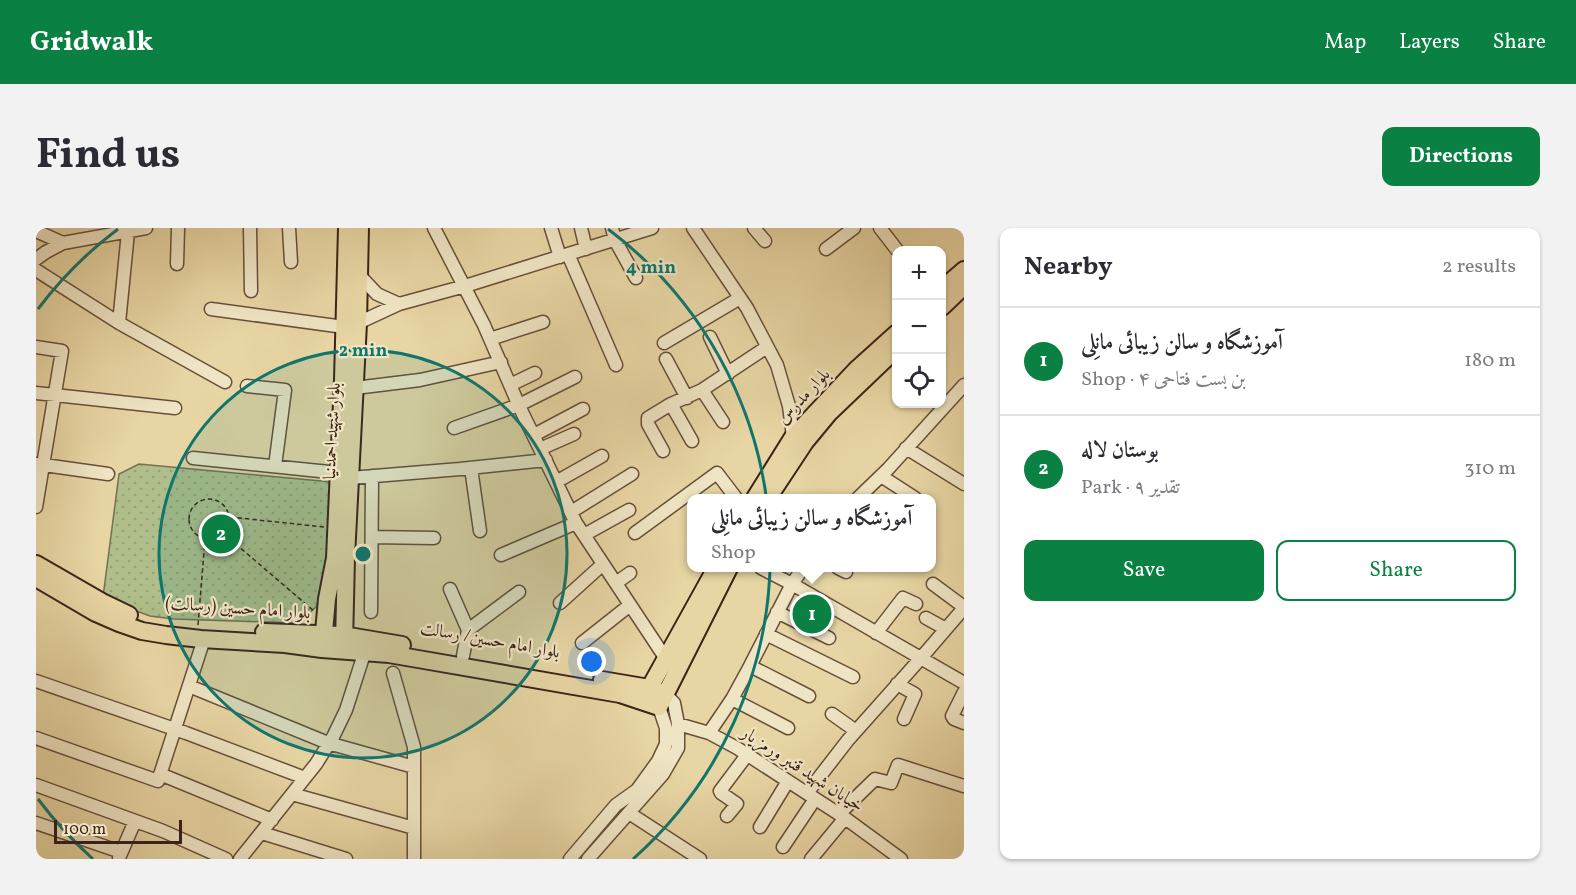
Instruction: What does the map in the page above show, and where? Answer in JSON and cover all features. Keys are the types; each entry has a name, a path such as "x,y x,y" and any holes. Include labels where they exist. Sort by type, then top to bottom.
{"main road":[{"name":"بلوار شهید احمدنیا","path":"323,641 355,388 347,228"},
{"name":"بلوار شهید احمدنیا","path":"344,642 344,475 351,325 359,275 360,228"},
{"path":"946,286 964,270"},
{"path":"946,303 964,286"},
{"name":"بلوار مدرس","path":"757,494 793,437 849,377 892,338"},
{"name":"بلوار مدرس","path":"771,494 804,442 829,413 892,353"},
{"name":"بلوار امام حسین (رسالت)","path":"36,564 125,614 201,634 285,644 344,642"},
{"path":"654,697 666,658 713,572"},
{"path":"654,697 726,572"},
{"name":"بلوار امام حسین (رسالت)","path":"36,578 96,613 142,631 166,635 289,632 323,641"},
{"path":"289,632 309,624 327,599"},
{"path":"345,599 352,618 370,645"},
{"name":"بلوار امام حسین/ رسالت","path":"344,642 463,656 654,697"},
{"name":"بلوار امام حسین/ رسالت","path":"370,645 389,654 620,694 654,697"}],"street":[{"path":"66,243 72,228"},
{"path":"36,260 46,252 66,243 146,228"},
{"path":"177,264 178,228"},
{"path":"250,228 251,291"},
{"path":"289,228 291,261"},
{"path":"434,228 465,286 573,517 666,658"},
{"path":"551,228 615,365"},
{"path":"580,228 586,249"},
{"path":"211,309 351,325 399,304 586,249 613,234 652,228"},
{"path":"693,228 740,298 777,365 789,406 793,437"},
{"path":"754,228 765,241"},
{"path":"826,249 854,228"},
{"path":"880,228 894,246"},
{"path":"36,231 66,243"},
{"path":"119,322 128,232"},
{"path":"613,234 636,278"},
{"path":"36,270 119,322 225,382"},
{"path":"359,275 377,294 399,304"},
{"path":"664,343 740,298"},
{"path":"490,339 543,322"},
{"path":"710,337 728,374"},
{"path":"36,347 62,351 40,464 36,507"},
{"path":"663,451 648,424 648,418 671,404 702,390 767,347"},
{"path":"666,359 687,398"},
{"path":"355,388 420,380 501,362"},
{"path":"510,385 535,373"},
{"path":"454,428 519,405 575,377"},
{"path":"862,494 964,385"},
{"path":"247,386 285,390 275,466"},
{"path":"702,390 723,422"},
{"path":"36,393 175,408"},
{"path":"671,404 692,441"},
{"path":"534,435 583,409"},
{"path":"193,458 344,475 372,476 471,468 543,454 574,434"},
{"path":"906,448 964,484"},
{"path":"556,482 602,456"},
{"path":"40,464 108,474"},
{"path":"471,468 480,531"},
{"path":"688,494 717,473 733,494"},
{"path":"501,555 573,517 632,474"},
{"path":"371,612 372,476"},
{"path":"881,476 909,494"},
{"path":"635,533 687,495"},
{"path":"584,535 630,510"},
{"path":"372,537 434,538"},
{"path":"560,603 603,564"},
{"path":"770,572 964,683"},
{"path":"709,733 732,699 800,572"},
{"path":"616,583 630,573"},
{"path":"783,847 811,796 856,731 964,607 933,584"},
{"path":"450,590 468,630 463,656"},
{"path":"468,630 519,592"},
{"path":"876,633 903,598 916,604"},
{"path":"582,643 630,605"},
{"path":"777,612 829,638"},
{"path":"926,618 946,629"},
{"path":"36,738 158,781 189,686 201,634"},
{"path":"766,634 853,677"},
{"path":"240,859 316,764 333,737 346,710 370,645"},
{"path":"750,666 809,696"},
{"path":"393,673 414,747 414,859"},
{"path":"36,681 175,729 305,778"},
{"path":"897,684 915,694 904,719"},
{"path":"189,686 328,743 414,767"},
{"path":"964,692 952,716 964,723"},
{"path":"590,859 663,774 678,748 678,723 674,703 654,697"},
{"path":"570,859 615,806 637,790 658,761 666,744 666,728 654,697"},
{"path":"732,699 788,728"},
{"path":"832,714 856,731"},
{"name":"خیابان شهید قنبر ورمزیار","path":"678,723 709,733 747,755 842,816 900,859"},
{"path":"727,816 737,804 720,791 747,755"},
{"path":"812,859 842,816 875,779 891,783 898,765 964,786"},
{"path":"160,774 272,820"},
{"path":"760,827 788,781"},
{"path":"36,785 164,831 226,859"},
{"path":"292,794 414,828"},
{"path":"629,813 700,859"},
{"path":"36,823 120,856 135,821"},
{"path":"262,833 346,859"}],"path":[{"path":"205,499 218,501 228,510 229,524 224,533 216,538 205,539 197,536 189,525 190,512 194,506 205,499"},
{"path":"229,517 336,528"},
{"path":"224,533 318,614"},
{"path":"201,634 205,539"}],"green space":[{"path":"139,464 332,482 324,590 316,607 298,623 174,619 150,616 103,597 119,474"}],"place":[{"name":"بوستان لاله","path":"221,534"},
{"name":"آموزشگاه و سالن زیبائی مانِلی","path":"812,614"}]}
